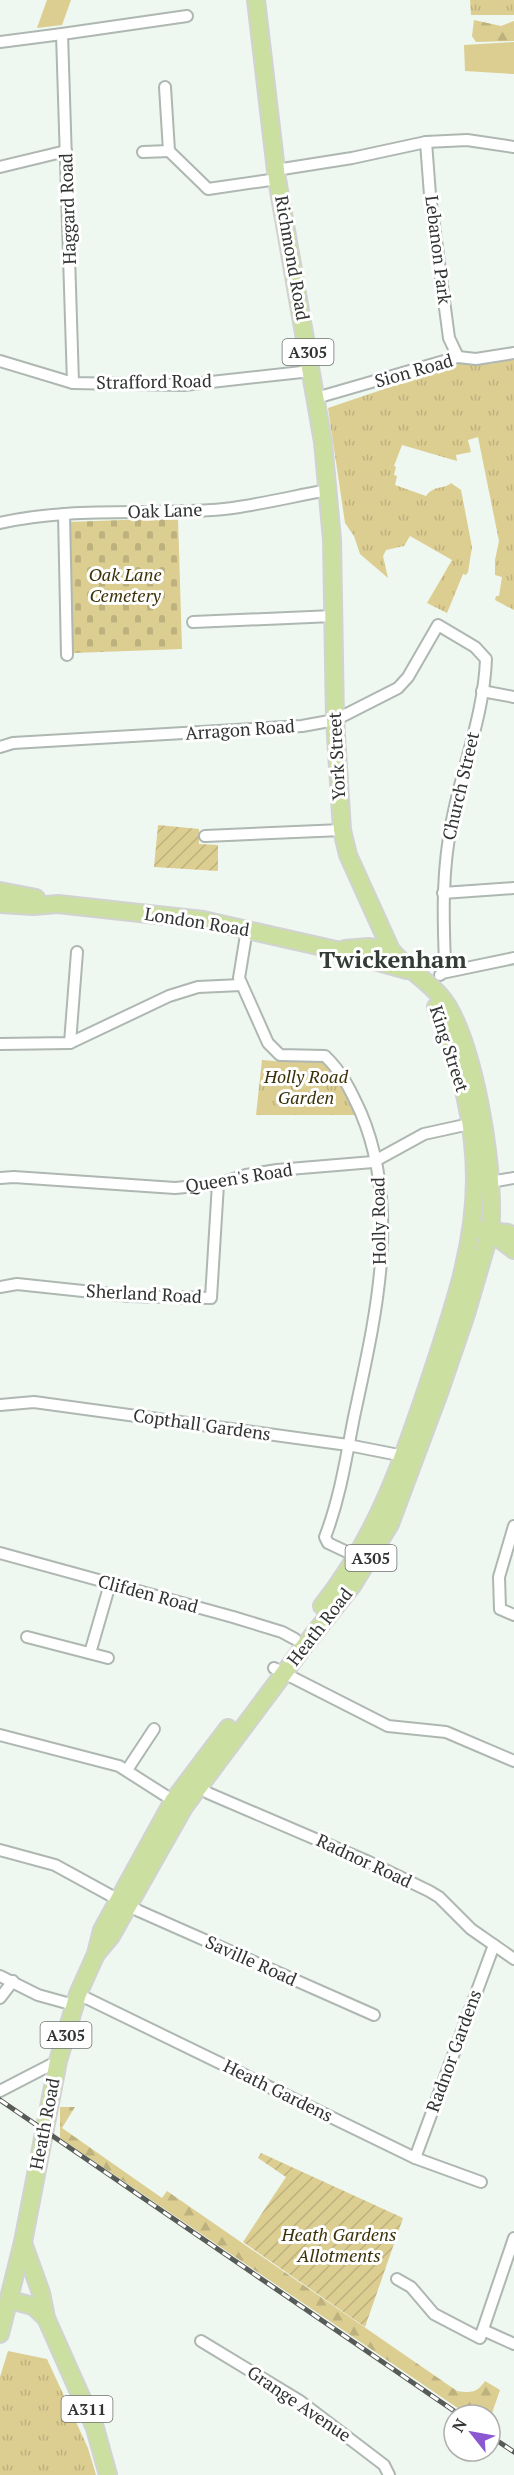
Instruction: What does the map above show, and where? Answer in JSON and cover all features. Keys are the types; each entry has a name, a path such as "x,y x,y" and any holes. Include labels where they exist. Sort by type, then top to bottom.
{"main road":[{"name":"Richmond Road","path":"256,0 277,174 316,398 328,490 333,552"},
{"name":"York Street","path":"333,552 335,720 342,830 348,855 391,950"},
{"name":"London Road","path":"0,891 58,904 183,917 247,929 411,971"},
{"name":"London Road","path":"0,904 33,906 58,904"},
{"name":"London Road","path":"336,950 364,946 391,950 429,986"},
{"name":"King Street","path":"429,986 447,1006 460,1033 476,1123 490,1182 490,1232"},
{"name":"King Street","path":"473,1229 476,1123"},
{"path":"473,1229 503,1232 514,1237"},
{"name":"Heath Road","path":"409,1457 466,1263 473,1229"},
{"path":"490,1232 514,1250"},
{"name":"Heath Road","path":"0,2334 23,2242 58,2061 76,2000 96,1954 102,1930 123,1902 178,1804 363,1559 371,1533 409,1457 466,1314 490,1232"},
{"name":"Heath Road","path":"279,1670 295,1639 363,1559"},
{"name":"A311","path":"23,2242 41,2293 46,2318 95,2428 108,2475"},
{"path":"6,2306 33,2306 46,2318"}],"street":[{"path":"0,42 187,16"},
{"name":"Haggard Road","path":"63,34 73,383"},
{"path":"165,87 169,151 208,189 426,142 467,140 514,147"},
{"name":"Lebanon Park","path":"426,142 430,195 449,338 458,357"},
{"path":"0,167 66,151"},
{"path":"143,152 169,151"},
{"name":"Sion Road","path":"316,398 458,357 476,358 514,353"},
{"name":"Strafford Road","path":"0,361 73,383 184,385 311,370"},
{"name":"Oak Lane","path":"0,523 24,517 64,514 225,509 328,490"},
{"path":"64,514 67,655"},
{"path":"193,622 333,616"},
{"name":"Arragon Road","path":"0,747 13,743 302,726 335,720 398,688 412,671 438,625"},
{"name":"Church Street","path":"438,625 476,646 486,659 482,691 452,820 443,893 445,963 442,973"},
{"path":"482,691 514,697"},
{"path":"205,836 342,830"},
{"path":"443,893 514,888"},
{"name":"Holly Road","path":"247,929 239,978 268,1043 276,1053 325,1056 340,1070 368,1130 377,1161 383,1216 380,1274 372,1328 336,1510 326,1540 363,1559"},
{"path":"70,1043 77,952"},
{"path":"429,986 442,973 514,958"},
{"path":"0,1044 70,1043 168,996 198,987 241,985"},
{"name":"Queen's Road","path":"0,1178 175,1188 218,1184 246,1175 277,1170 377,1161 424,1134 476,1123"},
{"path":"490,1182 514,1178"},
{"name":"Sherland Road","path":"0,1287 17,1284 129,1296 211,1298 218,1184"},
{"name":"Copthall Gardens","path":"0,1405 34,1402 348,1445 409,1457"},
{"path":"514,1526 499,1577 500,1609 514,1615"},
{"name":"Clifden Road","path":"0,1553 282,1632 295,1639"},
{"path":"90,1653 110,1584"},
{"path":"27,1637 108,1658"},
{"path":"279,1670 388,1726 446,1732 514,1761"},
{"path":"127,1770 154,1730"},
{"path":"0,1735 127,1770 178,1804"},
{"name":"Radnor Road","path":"194,1782 208,1793 358,1857 429,1891 439,1897 471,1929 514,1959"},
{"name":"Saville Road","path":"0,1850 56,1865 123,1902 374,2015"},
{"name":"Radnor Gardens","path":"415,2158 494,1945"},
{"name":"Heath Gardens","path":"0,1976 38,1995 76,2000 415,2158 481,2182"},
{"path":"0,1998 13,1981"},
{"path":"0,2091 58,2061"},
{"path":"397,2279 411,2287 434,2314 480,2338 514,2238"},
{"path":"483,2330 514,2344"},
{"name":"Grange Avenue","path":"201,2341 300,2401 384,2465 389,2475"}],"green space":[{"path":"47,0 71,0 62,25 37,28"},
{"path":"470,0 514,0 514,15 471,15"},
{"path":"474,20 501,26 514,21 514,41 476,42 472,36"},
{"path":"514,42 514,74 465,71 464,45"},
{"path":"514,359 514,610 495,600 496,596 499,596 502,577 495,575 499,541 478,437 468,440 471,452 456,455 457,461 402,445 394,466 396,467 394,475 397,476 395,485 426,496 436,488 451,483 461,490 472,547 468,572 466,575 463,574 447,613 427,603 452,560 410,536 404,546 386,550 383,556 388,578 360,554 354,536 345,523 328,408 464,362 490,364"},
{"name":"Oak Lane Cemetery","path":"178,518 182,649 72,653 68,522"},
{"path":"158,825 199,829 199,844 218,845 218,871 154,867"},
{"name":"Holly Road Garden","path":"315,1058 329,1064 360,1115 256,1115 262,1060 286,1062"},
{"path":"60,2107 75,2107 62,2128 162,2198 167,2191 457,2391 473,2391 485,2381 500,2390 496,2403 450,2403 60,2138"},
{"name":"Heath Gardens Allotments","path":"261,2153 403,2218 365,2327 243,2242 286,2177 258,2158"},
{"path":"8,2351 47,2359 88,2448 96,2475 0,2475 0,2377"}],"railway":[{"path":"0,2100 442,2403"},
{"path":"502,2444 514,2452"}],"district":[{"name":"Twickenham","path":"393,960"}]}
